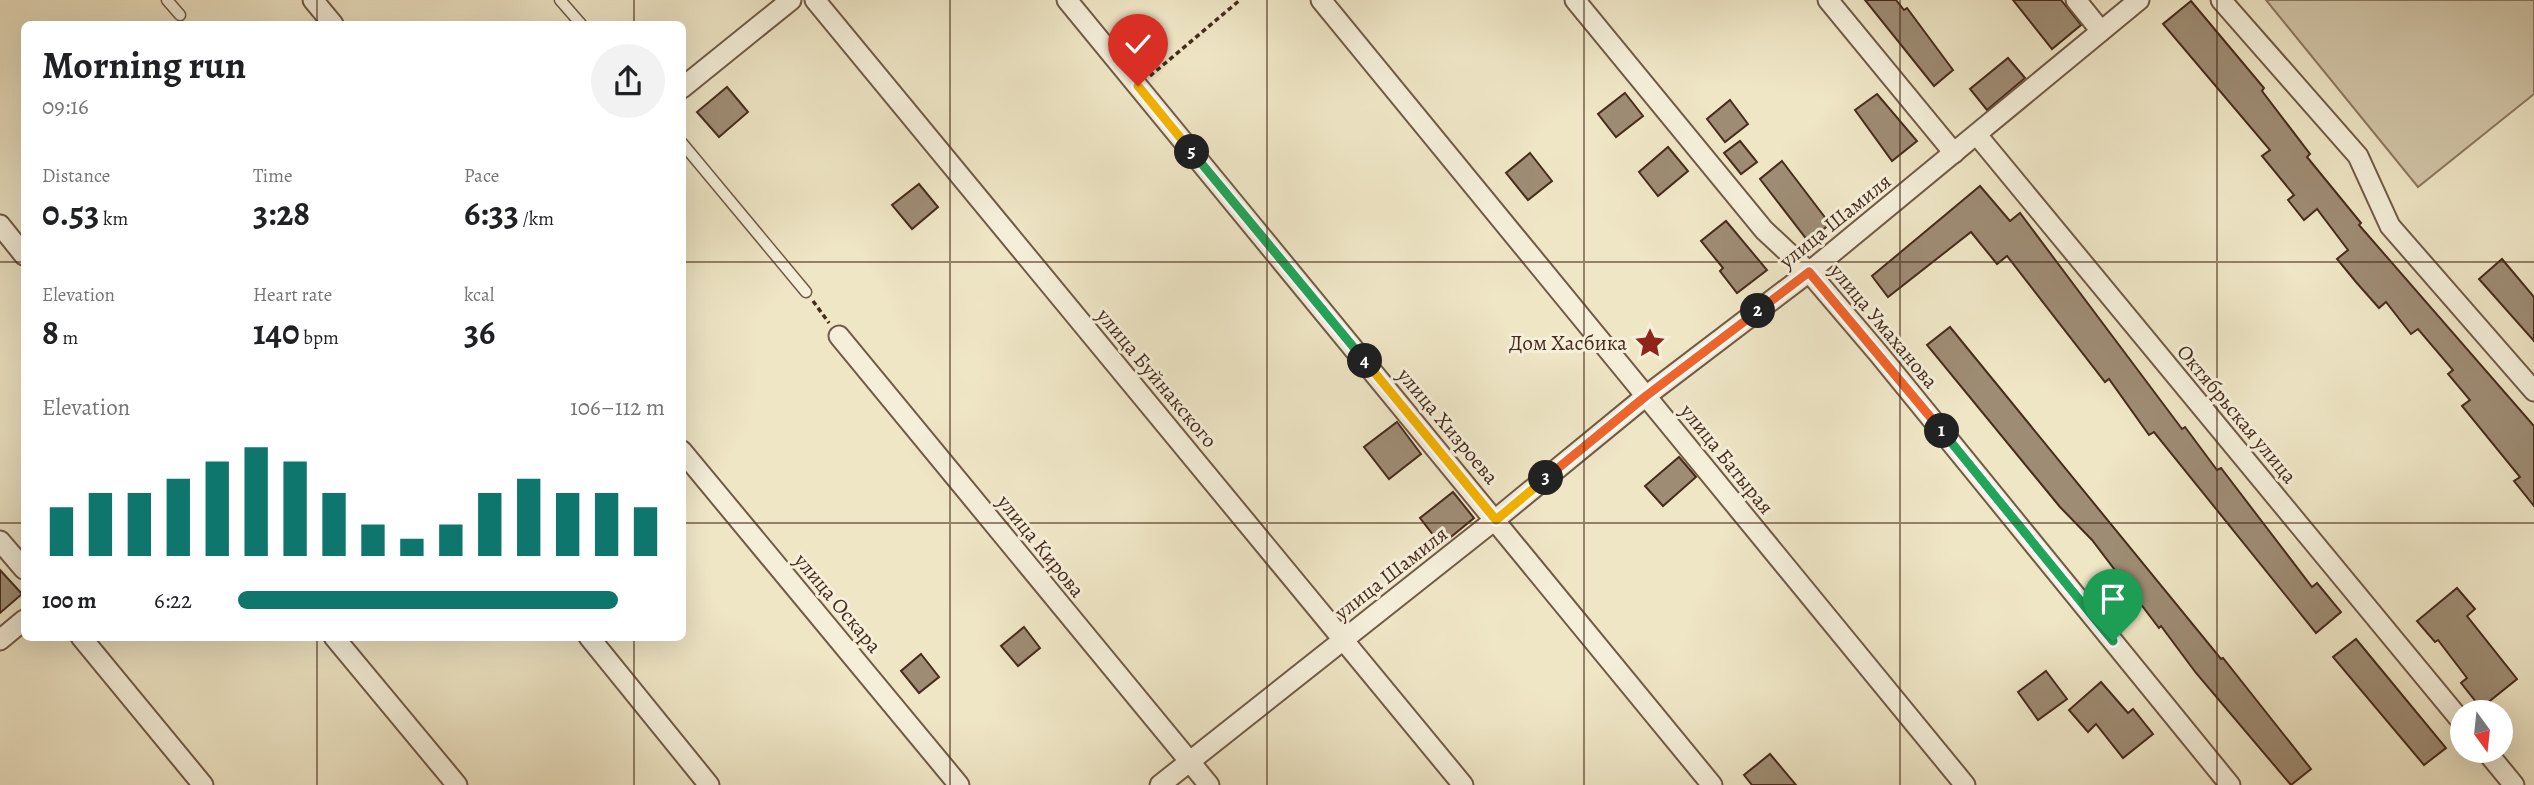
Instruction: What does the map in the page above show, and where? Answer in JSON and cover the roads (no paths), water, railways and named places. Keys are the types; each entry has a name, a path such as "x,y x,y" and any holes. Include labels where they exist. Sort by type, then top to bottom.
{"street":[{"path":"313,0 330,21"},
{"path":"686,85 791,0"},
{"name":"улица Буйнакского","path":"815,0 1463,785"},
{"name":"улица Хизроева","path":"1067,0 1712,785"},
{"name":"улица Батырая","path":"1321,0 1965,785"},
{"name":"улица Умаханова","path":"1575,0 1764,230 1809,272 2230,785"},
{"path":"1828,0 1954,153"},
{"path":"2076,0 2101,31"},
{"name":"улица Шамиля","path":"1160,785 1496,520 1646,396 1809,272 2139,0"},
{"path":"2221,0 2358,156 2390,226 2534,391"},
{"name":"Октябрьская улица","path":"1977,135 2450,707"},
{"path":"0,225 21,252"},
{"name":"улица Кирова","path":"839,336 1209,785"},
{"name":"улица Оскара","path":"686,456 959,785"},
{"path":"0,541 21,566"},
{"path":"0,640 21,622"},
{"path":"84,641 203,785"},
{"path":"337,641 457,785"},
{"path":"592,641 709,785"},
{"path":"2496,763 2514,785"}],"lane":[{"path":"167,0 180,15"},
{"path":"560,0 578,21"},
{"path":"686,148 806,292"}],"place":[{"name":"Дом Хасбика","path":"1650,343"}]}
